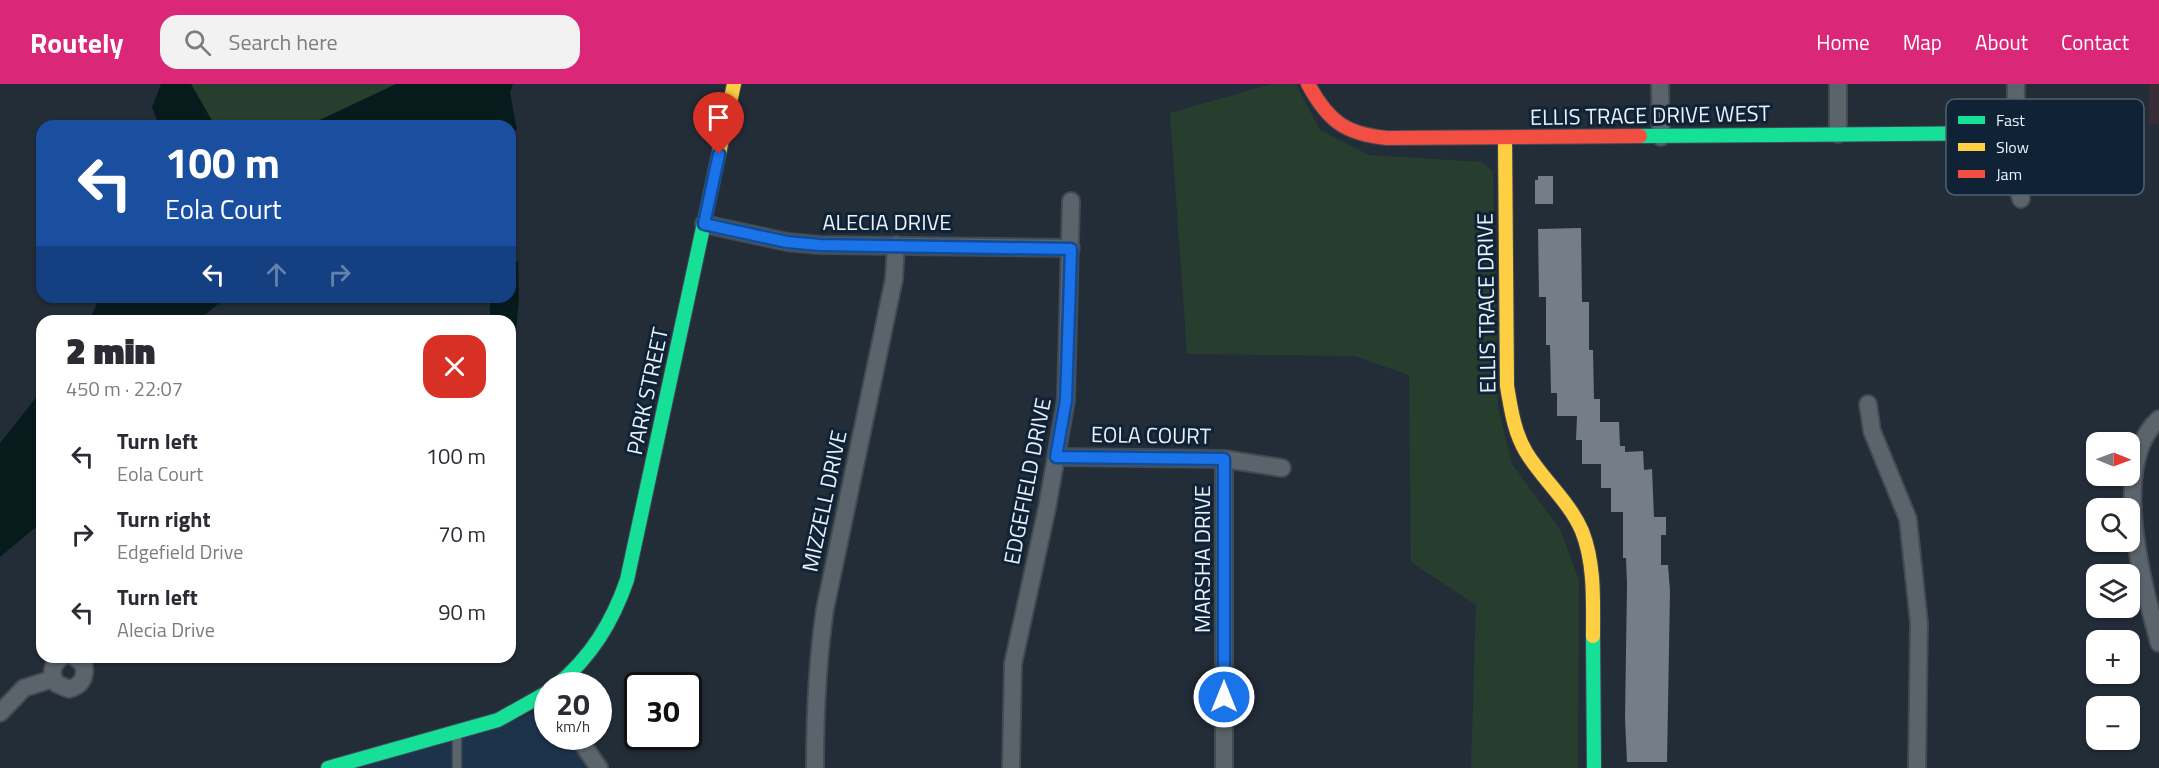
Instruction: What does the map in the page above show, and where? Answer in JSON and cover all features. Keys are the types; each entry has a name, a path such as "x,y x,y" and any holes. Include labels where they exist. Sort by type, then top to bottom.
{"street":[{"name":"PARK STREET","path":"574,672 607,630 627,580 734,84"},
{"name":"ELLIS TRACE DRIVE WEST","path":"1308,84 1325,111 1335,121 1357,134 1387,138 1946,133"},
{"path":"1660,84 1661,137"},
{"path":"1838,84 1838,134"},
{"path":"2016,84 2016,99"},
{"name":"ELLIS TRACE DRIVE","path":"1505,138 1507,386 1518,435 1543,476 1567,504 1582,532 1590,556 1593,577 1594,768"},
{"path":"2020,195 2021,199"},
{"name":"EDGEFIELD DRIVE","path":"1011,768 1014,664 1066,400 1071,201"},
{"name":"ALECIA DRIVE","path":"704,224 787,242 820,245 1071,249"},
{"name":"MIZZELL DRIVE","path":"815,768 814,700 818,656 827,598 894,279 896,245"},
{"path":"1868,404 1872,430 1908,519 1920,623 1917,768"},
{"path":"2159,419 2142,442 2136,462 2134,524 2144,585 2159,643"},
{"name":"EOLA COURT","path":"1056,457 1224,459 1282,468"},
{"name":"MARSHA DRIVE","path":"1224,459 1224,768"},
{"path":"56,663 53,666 53,679 57,684 69,689 81,684 85,672 81,663"},
{"path":"0,713 24,688 53,679"},
{"name":"PARK STREET","path":"328,768 498,720 534,700"},
{"path":"587,750 599,768"}],"lane":[{"path":"457,732 457,768"}],"shaded area":[{"path":"161,84 191,84 212,120 157,120 152,107"},
{"path":"396,84 513,84 510,93 515,120 320,120"},
{"path":"2149,84 2159,84 2159,124 2148,124"},
{"path":"516,261 518,262 519,299 516,333 516,315 490,315 490,303 516,303"},
{"path":"97,303 219,303 205,315 92,315"},
{"path":"36,398 36,527 0,557 0,443"},
{"path":"532,714 534,714 534,750 574,750 587,768 359,768"}],"green space":[{"path":"191,84 396,84 320,120 212,120"},
{"path":"1272,84 1296,84 1320,130 1369,155 1482,162 1493,172 1498,407 1512,464 1560,529 1579,580 1578,768 1471,768 1476,605 1411,562 1409,375 1355,356 1187,354 1170,113"}],"building":[{"path":"1538,176 1553,176 1553,204 1535,204 1535,180 1538,180"},
{"path":"1581,228 1582,302 1589,302 1589,350 1593,350 1594,399 1600,399 1600,422 1619,422 1620,446 1625,446 1625,452 1643,451 1644,470 1652,469 1654,517 1666,517 1666,535 1661,535 1661,565 1668,565 1670,591 1667,762 1627,762 1625,719 1627,584 1626,558 1623,558 1623,512 1611,512 1611,488 1601,488 1601,464 1582,464 1582,440 1576,440 1577,416 1557,416 1557,393 1551,393 1550,345 1546,345 1546,297 1539,297 1538,229"}],"traffic: fast":[{"path":"1640,136 1946,134"},
{"path":"571,672 590,651 607,625 627,580 715,172"},
{"path":"1593,636 1594,768"},
{"path":"328,768 498,720 534,700"}],"traffic: slow":[{"path":"715,172 734,84"},
{"path":"1505,138 1507,386 1510,403 1516,428 1526,452 1563,500 1582,531 1591,569 1593,636"}],"traffic: jam":[{"path":"1308,84 1315,97 1339,123 1349,129 1372,136 1387,138 1640,136"}],"route":[{"path":"719,154 704,224 787,242 820,245 1022,246 1071,249 1066,400 1056,457 1224,459 1224,697"}]}
